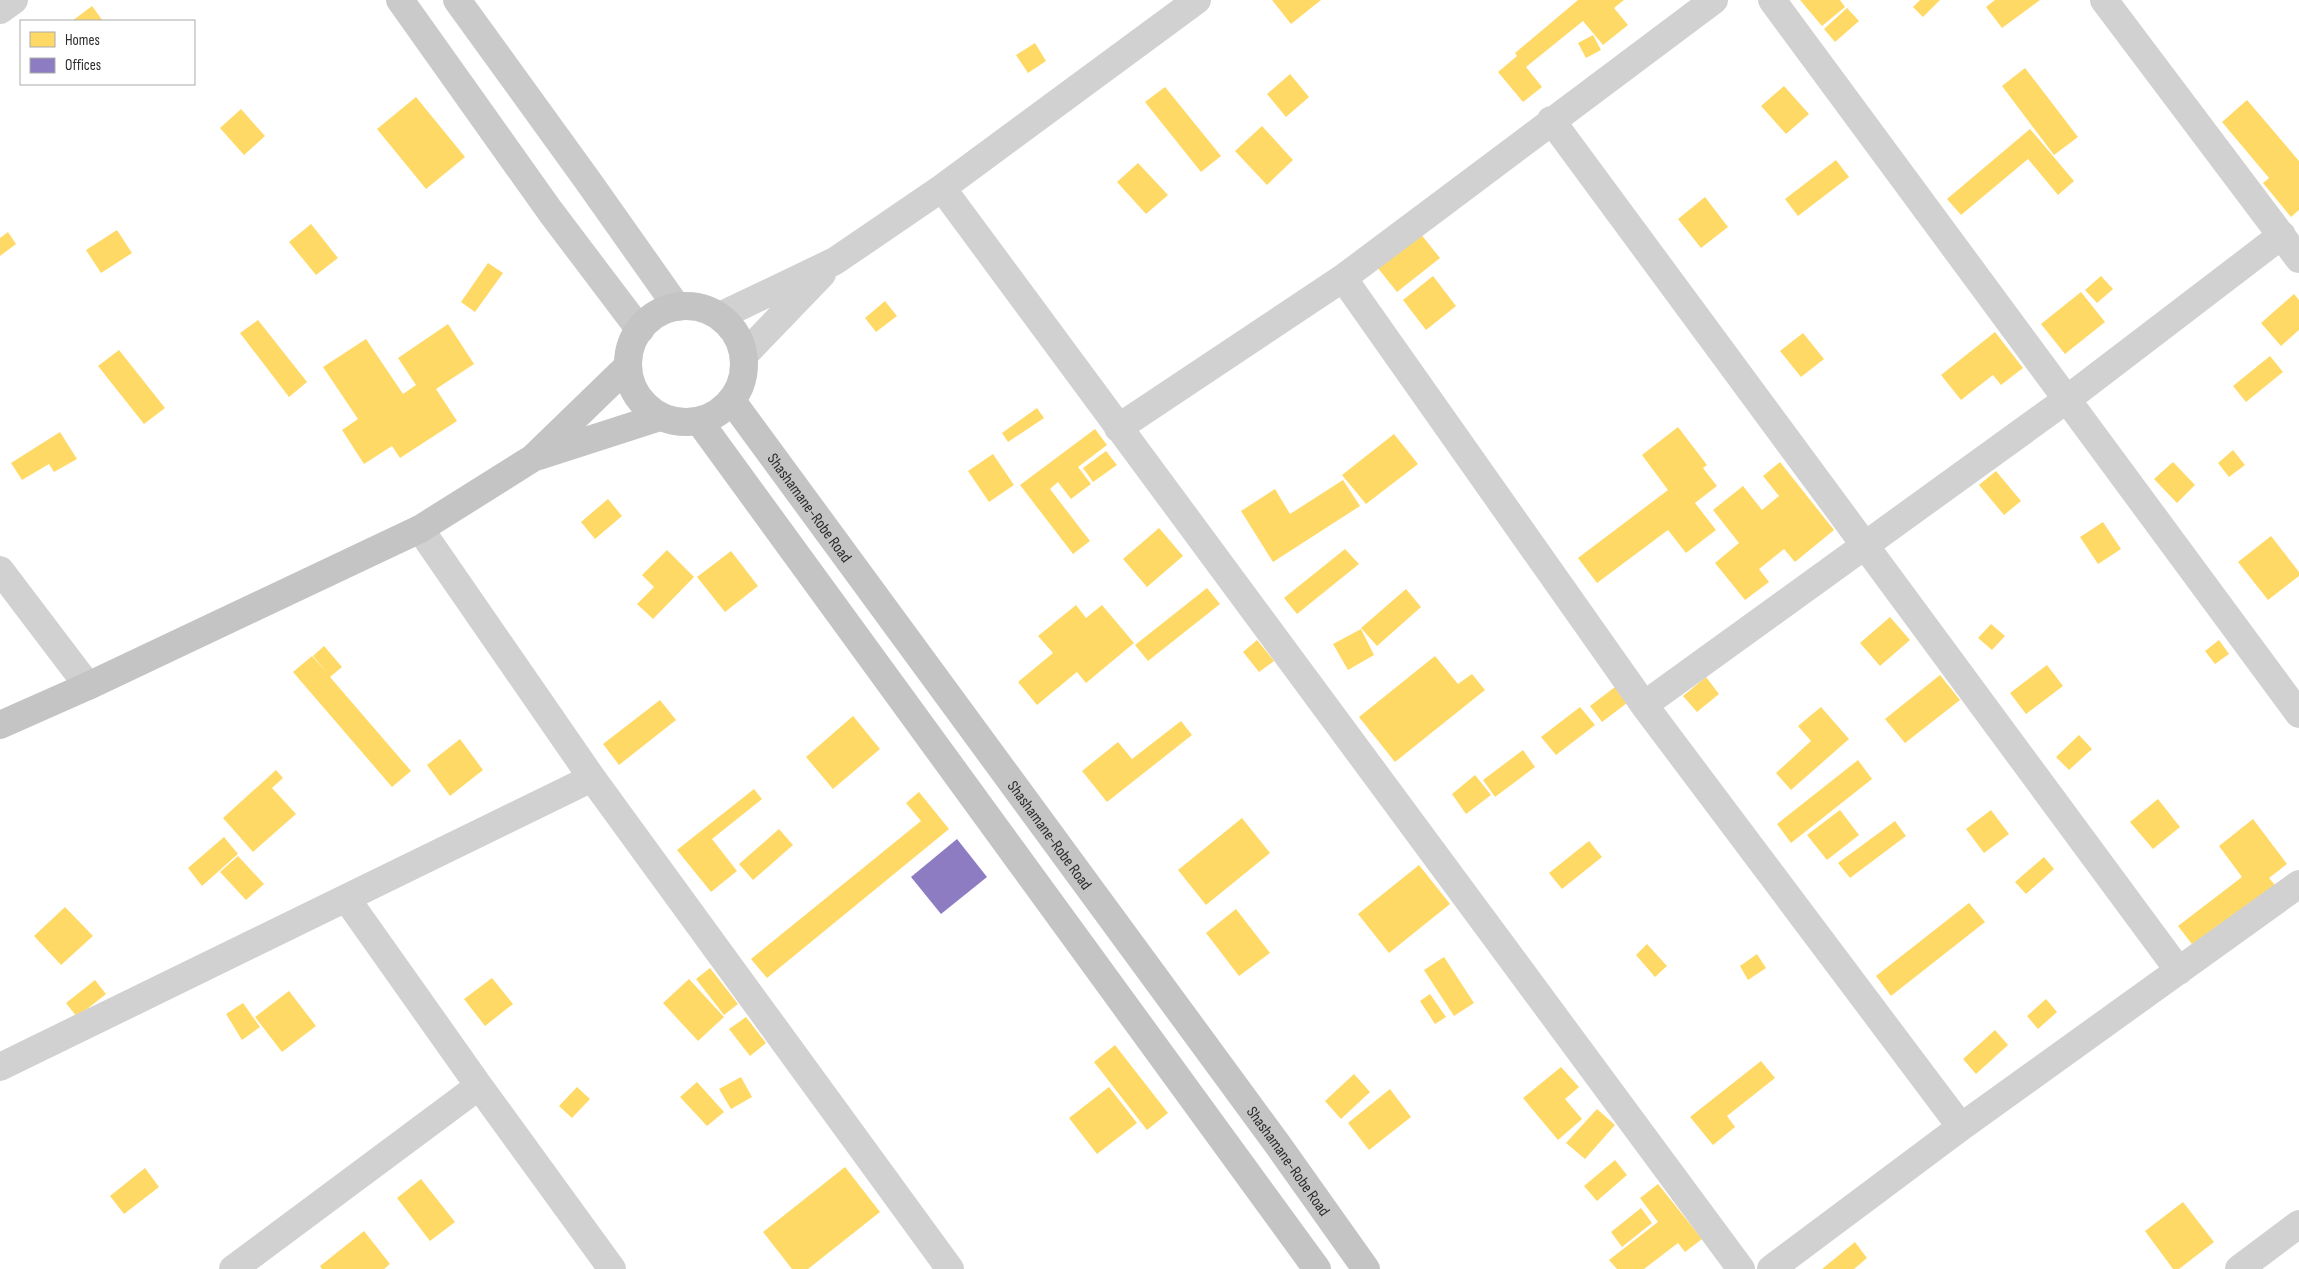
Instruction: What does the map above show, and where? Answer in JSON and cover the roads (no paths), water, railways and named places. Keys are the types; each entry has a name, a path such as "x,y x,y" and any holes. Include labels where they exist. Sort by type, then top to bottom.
{"main road":[{"path":"400,0 550,210 640,330"},
{"path":"457,0 677,307"},
{"path":"677,307 699,307 720,316 740,340 744,355 744,372 740,387 732,401 722,410 699,421 680,422 660,417 650,410 634,390 628,366 633,341 640,330 650,319 663,311 677,307"},
{"path":"0,725 88,686 420,529 533,458 628,366"},
{"name":"Shashamane-Robe Road","path":"732,401 1278,1145 1366,1269"},
{"path":"533,458 660,417"},
{"path":"699,421 1317,1269"}],"street":[{"path":"0,10 14,0"},
{"path":"720,316 835,261 942,188 1197,0"},
{"path":"1118,428 1343,278 1551,120 1714,0"},
{"path":"1772,0 2299,714"},
{"path":"2104,0 2299,259"},
{"path":"1551,120 2179,971"},
{"path":"942,188 1742,1269"},
{"path":"1644,705 1864,544 2066,400 2282,235"},
{"path":"744,355 835,261"},
{"path":"1343,278 1644,705 1961,1127"},
{"path":"420,529 592,778 950,1269"},
{"path":"0,570 88,686"},
{"path":"0,1067 592,778"},
{"path":"1771,1269 1961,1127 2299,884"},
{"path":"346,898 612,1269"},
{"path":"233,1269 264,1260 479,1086"},
{"path":"2239,1269 2299,1224"}]}
